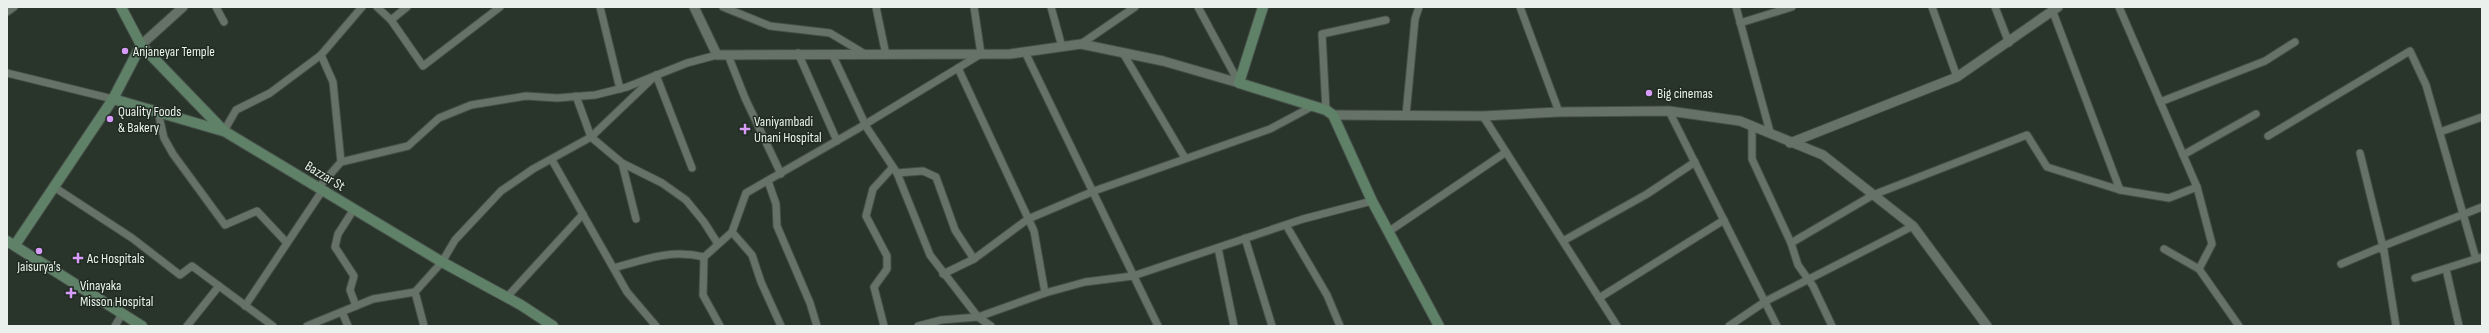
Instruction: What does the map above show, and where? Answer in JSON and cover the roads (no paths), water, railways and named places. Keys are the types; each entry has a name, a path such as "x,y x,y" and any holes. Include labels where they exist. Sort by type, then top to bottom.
{"main road":[{"name":"Bazzar St","path":"121,7 141,45 224,132 442,262 507,297 553,326"},
{"path":"1263,7 1238,83 1313,106 1330,113 1372,201 1439,326"},
{"path":"141,45 113,99 54,187 11,243 142,326"},
{"path":"113,99 224,132"}],"street":[{"path":"7,12 14,7"},
{"path":"141,45 183,7"},
{"path":"216,7 224,22"},
{"path":"224,132 236,110 270,93 320,55 362,7"},
{"path":"377,7 390,20 423,66 500,7"},
{"path":"390,20 407,7"},
{"path":"600,7 620,88"},
{"path":"694,7 717,55"},
{"path":"723,7 770,26 830,33 865,54"},
{"path":"876,7 886,55"},
{"path":"974,7 981,54"},
{"path":"1051,7 1062,47"},
{"path":"1081,44 1135,7"},
{"path":"1198,7 1238,83"},
{"path":"1406,115 1415,19 1418,7"},
{"path":"1520,7 1559,112"},
{"path":"1736,7 1770,132"},
{"path":"1740,24 1792,7"},
{"path":"1932,7 1957,77"},
{"path":"1995,7 2009,43"},
{"path":"2119,7 2197,187 2212,244 2199,269"},
{"path":"1790,143 1957,77 2009,43 2055,9 2120,190"},
{"path":"1386,20 1322,34 1330,113 1483,116 1559,112 1669,111 1740,121 1770,132 1790,143 1822,156 1912,226 1988,326"},
{"path":"2160,102 2265,61 2295,42"},
{"path":"245,306 320,190 341,162 408,146 439,118 471,105 526,96 595,95 620,88 687,63 717,55 981,54 1025,52 1081,44 1163,61 1238,83"},
{"path":"2268,136 2410,51 2426,85 2463,215 2479,258 2415,278"},
{"path":"1025,52 1094,191 1158,326"},
{"path":"1123,53 1185,158"},
{"path":"798,54 837,141"},
{"path":"832,54 865,125 895,170 930,255 943,274 978,317 991,326"},
{"path":"720,326 703,295 704,257 732,232 746,192 781,174 865,125 981,54"},
{"path":"320,55 333,82 341,162"},
{"path":"728,55 745,98 781,174"},
{"path":"958,68 1034,231 1045,293"},
{"path":"7,73 113,99"},
{"path":"307,326 374,299 415,292 442,262 455,240 501,191 533,169 552,160 591,137 656,75"},
{"path":"656,75 692,168"},
{"path":"576,96 591,137 622,163 662,183 686,200 704,222 718,244"},
{"path":"943,274 974,259 1028,219 1094,191 1270,129 1313,106"},
{"path":"1669,111 1766,301 1777,326"},
{"path":"158,112 164,138 173,154 226,225 257,211 287,243"},
{"path":"2183,155 2256,114"},
{"path":"1483,116 1617,326"},
{"path":"2440,132 2482,117"},
{"path":"1752,126 1752,159 1791,243 1798,265 1808,279 1832,326"},
{"path":"1791,243 1873,195 2027,135 2047,167 2120,190 2169,198 2197,187"},
{"path":"1388,232 1506,152"},
{"path":"2360,153 2383,248 2396,326"},
{"path":"552,160 627,292 656,326"},
{"path":"1563,241 1647,194 1695,162"},
{"path":"622,163 636,220"},
{"path":"884,326 874,287 887,269 887,256 866,216 873,189 895,170 923,171 936,177 955,230 974,259"},
{"path":"768,181 776,204 777,226 810,303 817,326"},
{"path":"54,187 132,238 180,275 192,266 273,326"},
{"path":"918,326 941,320 978,317 1045,293 1086,282 1133,276 1286,225 1372,201"},
{"path":"2341,264 2482,207"},
{"path":"354,209 338,234 335,247 354,276 350,290 356,306"},
{"path":"507,297 583,214"},
{"path":"1599,298 1724,220"},
{"path":"1286,225 1327,295 1340,326"},
{"path":"1729,326 1766,301 1912,226"},
{"path":"732,232 752,255 761,282 781,326"},
{"path":"1245,238 1272,326"},
{"path":"1218,248 1234,326"},
{"path":"2164,249 2199,269 2239,326"},
{"path":"614,268 664,254 686,253 704,257"},
{"path":"2446,269 2459,326"},
{"path":"187,326 219,286"},
{"path":"415,292 424,326"},
{"path":"342,312 348,326"},
{"path":"115,326 122,314"}],"place":[{"name":"Anjaneyar Temple","path":"125,51"},
{"name":"Big cinemas","path":"1649,93"},
{"name":"Quality Foods & Bakery","path":"110,119"},
{"name":"Vaniyambadi Unani Hospital","path":"745,129"},
{"name":"Jaisurya's","path":"39,251"},
{"name":"Ac Hospitals","path":"78,258"},
{"name":"Vinayaka Misson Hospital","path":"71,293"}]}
